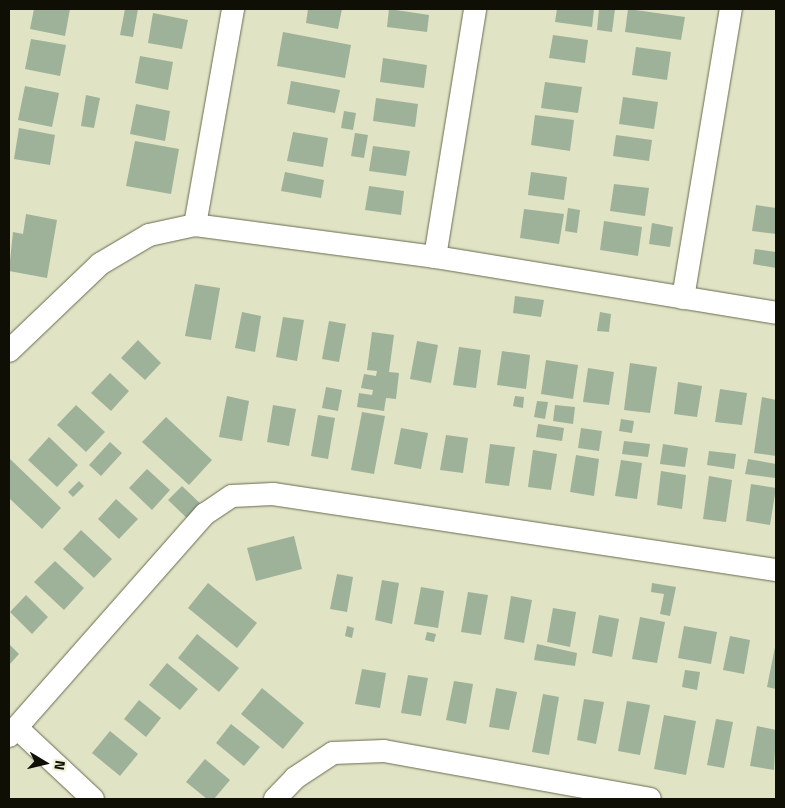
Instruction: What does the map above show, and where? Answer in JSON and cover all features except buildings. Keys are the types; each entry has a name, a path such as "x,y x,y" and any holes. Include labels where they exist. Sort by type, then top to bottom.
{"street":[{"path":"195,225 233,9"},
{"path":"435,257 475,9"},
{"path":"683,298 731,9"},
{"path":"9,351 100,264 149,235 195,225 435,257 776,313"},
{"path":"93,799 13,732 205,514 232,496 273,494 776,570"},
{"path":"275,799 295,778 333,754 384,751 650,799"}]}
